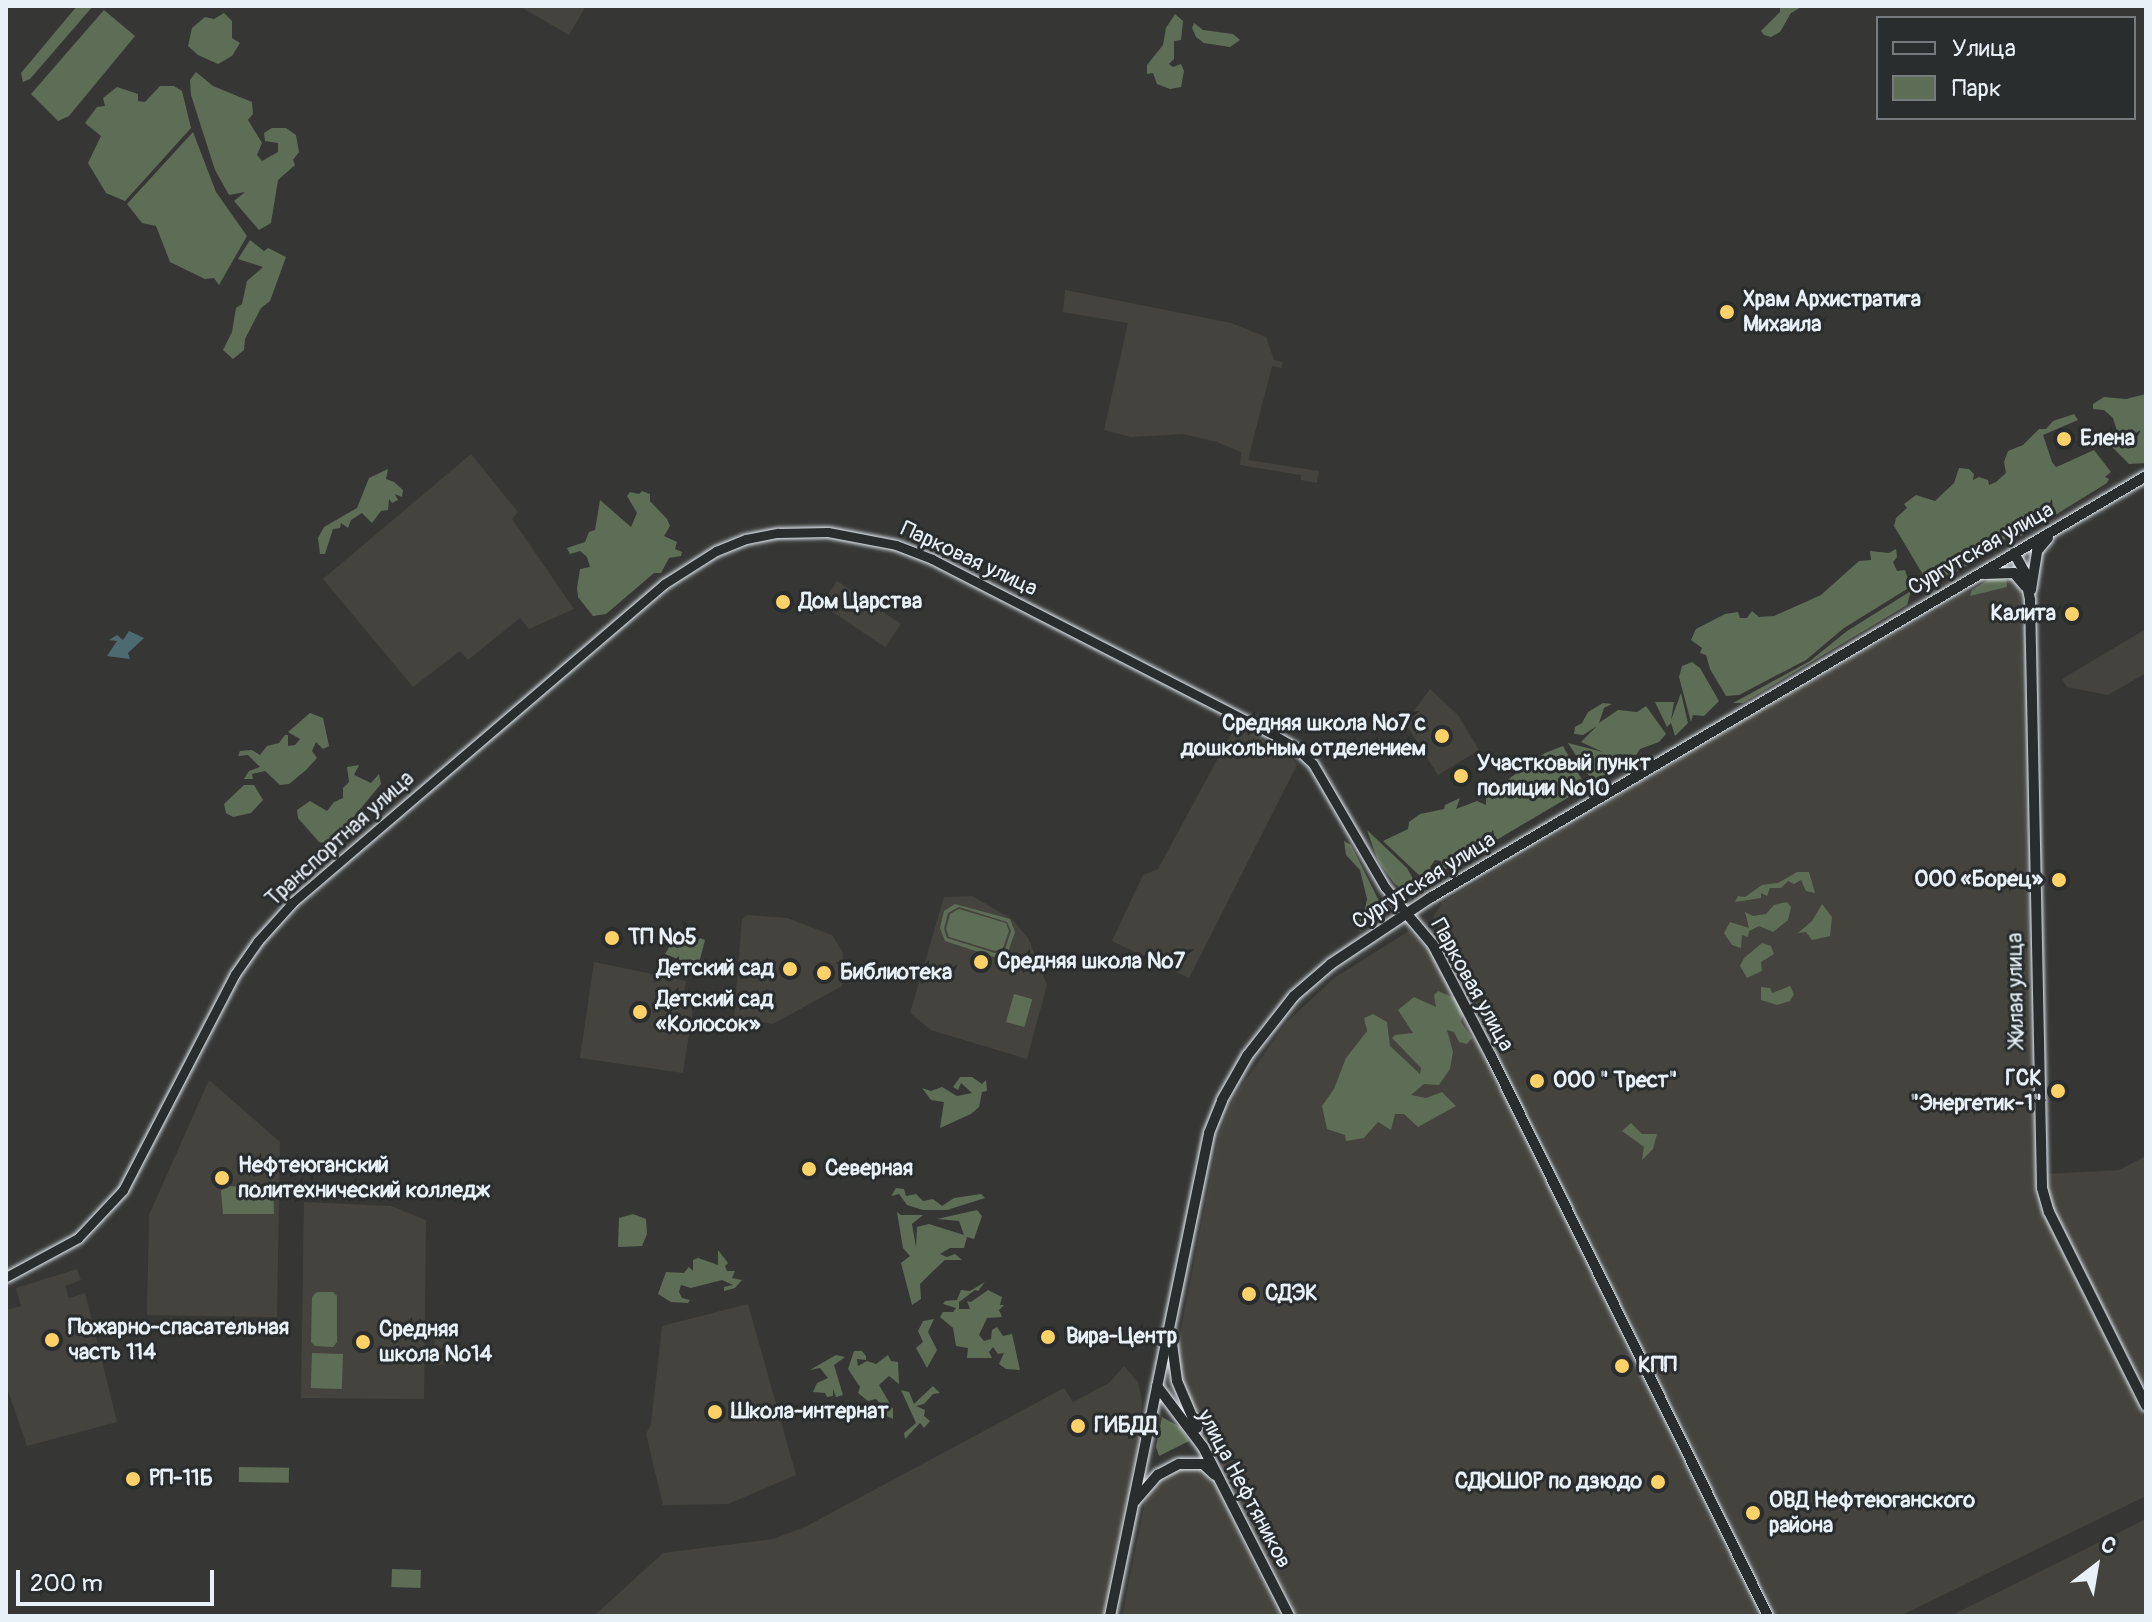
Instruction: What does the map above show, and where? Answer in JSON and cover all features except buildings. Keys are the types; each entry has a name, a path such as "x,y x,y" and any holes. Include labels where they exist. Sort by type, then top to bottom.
{"main road":[{"name":"Сургутская улица","path":"1110,1616 1203,1154 1229,1087 1258,1040 1304,985 1406,913 2146,476"},
{"path":"2030,600 2037,551 2060,527"},
{"name":"Жилая улица","path":"2014,553 2024,571 2030,600 2042,1188 2049,1212 2146,1406"},
{"path":"1974,576 2014,573 2024,583 2030,600"},
{"name":"Парковая улица","path":"1406,913 1433,945 1478,1031 1768,1616"},
{"path":"1170,1326 1177,1381 1214,1466"},
{"name":"улица Нефтяников","path":"1157,1386 1184,1417 1214,1466 1289,1616"},
{"path":"1132,1506 1158,1475 1179,1464 1203,1464 1223,1485"}],"street":[{"name":"Парковая улица","path":"801,532 861,536 918,553 1284,740 1313,764 1385,887 1406,913"},
{"name":"Транспортная улица","path":"6,1277 78,1238 123,1190 235,974 258,941 293,902 671,579 732,544 761,536 801,532"}],"shaded area":[{"path":"519,6 586,6 569,35"},
{"path":"1065,290 1231,323 1266,337 1274,360 1283,362 1281,368 1272,366 1248,460 1319,471 1317,483 1301,480 1301,475 1240,465 1241,452 1217,442 1183,434 1131,437 1104,430 1128,323 1063,312"},
{"path":"471,454 518,512 512,519 574,609 529,629 520,618 468,660 460,651 413,687 323,579"},
{"path":"1994,577 2014,580 2020,589 2035,1197 2146,1421 2146,1496 1900,1616 1778,1616 1433,917 1442,903 1738,724"},
{"path":"837,581 901,624 885,647 821,604"},
{"path":"2146,629 2146,673 2108,695 2067,687 2062,679"},
{"name":"Средняя школа №7 с дошкольным отделением","path":"1430,689 1458,715 1479,750 1438,775 1405,723"},
{"path":"1236,725 1288,753 1297,765 1189,978 1112,941 1143,875 1158,869"},
{"name":"Средняя школа №7","path":"972,896 1012,919 1028,938 1047,985 1027,1059 931,1030 910,1013 944,897"},
{"name":"Детский сад","path":"747,915 787,918 832,935 843,953 842,986 773,1024 734,1017 742,919"},
{"path":"1409,931 1431,952 1758,1616 1298,1616 1181,1384 1176,1355 1219,1134 1235,1095 1286,1023 1334,978"},
{"name":"Детский сад «Колосок»","path":"594,962 686,981 684,993 695,995 683,1073 580,1058"},
{"name":"Нефтеюганский политехнический колледж","path":"209,1080 280,1142 277,1317 147,1315 149,1215"},
{"path":"2146,1156 2146,1391 2055,1212 2048,1195 2047,1174 2119,1170"},
{"name":"Средняя школа №14","path":"304,1202 391,1206 426,1220 424,1399 301,1398"},
{"name":"Пожарно-спасательная часть 114","path":"77,1269 81,1280 65,1286 69,1298 85,1293 117,1422 27,1446 6,1385 6,1310 21,1306 16,1288"},
{"name":"Школа-интернат","path":"748,1304 796,1475 728,1504 663,1505 646,1434 651,1424 662,1326"},
{"path":"448,1320 451,1364 436,1365 433,1321"},
{"path":"1124,1366 1138,1382 1142,1402 1140,1433 1103,1616 594,1616 663,1553 773,1539 805,1527 1064,1388 1073,1402 1109,1383"},
{"path":"1193,1467 1209,1473 1280,1616 1122,1616 1146,1497 1170,1473"},
{"path":"2146,1519 2146,1616 1950,1616"}],"green space":[{"path":"77,6 93,6 30,79 23,82 21,73"},
{"path":"1780,6 1803,6 1791,13 1780,32 1771,37 1764,35 1761,31 1780,12"},
{"path":"104,10 135,36 69,116 58,121 31,94"},
{"path":"224,13 232,21 232,38 240,43 232,56 218,64 198,55 188,46 192,28 205,17 214,19"},
{"path":"1175,14 1183,21 1181,40 1174,41 1174,59 1169,64 1173,67 1181,64 1184,71 1181,87 1170,89 1157,84 1153,73 1147,74 1147,65 1163,45 1166,28"},
{"path":"1194,23 1203,30 1233,34 1240,40 1230,47 1204,43 1196,37 1192,28"},
{"path":"196,72 213,86 252,102 253,114 248,120 262,143 257,155 262,161 278,152 278,143 265,141 264,133 272,128 286,128 296,135 299,152 293,160 295,165 278,180 271,223 259,230 234,201 245,192 229,195 215,170 191,95 190,80"},
{"path":"160,86 174,86 182,91 191,128 125,201 106,193 88,163 101,136 85,123 97,107 105,106 103,98 117,87 138,94 138,101 145,102"},
{"path":"193,132 216,192 247,236 219,285 214,278 205,279 170,262 156,226 142,223 127,204"},
{"path":"250,240 264,251 268,248 286,257 270,301 261,308 245,339 244,350 233,359 223,350 232,332 236,308 242,304 247,281 263,267 238,259"},
{"path":"2146,394 2146,463 2129,464 2112,447 2117,431 2113,418 2104,410 2093,409 2093,404 2104,397 2126,399"},
{"path":"2074,414 2078,420 2043,435 2052,462 2056,467 2094,450 2111,472 2105,477 2109,479 2107,483 2023,535 2014,539 2007,536 1999,547 1991,547 1977,560 1952,574 1935,580 1925,578 1894,526 1896,518 1907,508 1904,504 1916,495 1935,501 1954,483 1959,468 1969,469 1974,474 1973,480 1979,477 1988,480 1989,485 1996,482 2006,473 2004,462 2008,451 2023,445 2039,429 2046,429 2053,421"},
{"path":"388,469 386,479 403,490 402,497 395,494 398,500 392,503 389,499 388,510 381,511 372,523 362,513 351,520 348,528 341,523 340,528 333,529 325,554 320,554 318,538 324,527 357,508 369,478"},
{"path":"642,491 650,494 650,501 667,519 670,526 664,536 677,542 675,549 682,552 681,556 669,558 661,573 654,573 606,614 593,616 578,597 577,588 580,569 590,567 587,557 580,551 570,554 567,548 585,542 589,532 595,530 600,500 631,527 637,513 627,496 630,492 639,494"},
{"path":"1896,549 1897,557 1893,562 1897,571 1905,570 1909,583 1907,589 1844,628 1806,660 1739,695 1726,696 1710,669 1706,655 1700,653 1702,648 1691,640 1696,629 1725,614 1738,612 1740,618 1747,618 1752,611 1759,617 1774,616 1821,595 1859,561 1871,560 1870,551 1889,553"},
{"path":"1994,576 2006,576 2007,587 1970,596 1972,590"},
{"path":"1911,591 1907,605 1743,703 1733,703 1810,661 1847,631"},
{"path":"1692,662 1700,668 1719,701 1704,716 1693,715 1691,722 1679,677 1682,666"},
{"path":"1681,693 1688,723 1675,736 1671,723 1667,727 1655,702 1674,702 1671,720"},
{"path":"1603,703 1612,704 1604,708 1599,723 1618,710 1637,712 1646,706 1666,734 1659,742 1640,749 1636,755 1616,754 1632,759 1593,782 1568,743 1603,752 1581,742 1597,726 1583,735 1574,734 1575,727 1582,723 1588,712"},
{"path":"310,713 323,718 329,746 323,749 316,742 312,751 317,758 306,770 289,784 280,785 265,771 252,774 253,779 244,779 249,771 260,767 248,755 238,756 240,751 252,750 260,755 267,746 279,743 285,735 288,735 288,746 295,745 300,739 288,732"},
{"path":"1563,746 1586,787 1449,868 1443,870 1441,861 1435,860 1430,867 1432,874 1420,876 1383,841 1408,829 1409,822 1420,814 1444,809 1445,805 1460,798 1456,809 1477,801 1486,805 1486,796 1494,796 1496,789 1510,778 1545,753"},
{"path":"359,765 354,775 371,783 379,774 381,784 347,825 325,843 319,842 298,818 297,810 310,801 327,811 334,802 343,798 343,788 349,782 347,767"},
{"path":"244,785 254,785 263,800 251,813 233,817 226,813 224,804"},
{"path":"1367,830 1407,868 1413,879 1409,886 1399,887 1394,883 1378,861"},
{"path":"1344,841 1351,845 1380,903 1370,922 1360,931 1355,925 1364,914 1367,899 1360,870 1346,855"},
{"path":"1797,872 1809,872 1815,893 1806,891 1801,880 1794,884 1788,881 1781,888 1770,888 1767,896 1761,893 1761,898 1735,902 1738,896 1745,897 1762,885 1778,883"},
{"path":"1787,902 1791,907 1788,920 1773,932 1759,926 1749,931 1748,937 1742,935 1741,948 1732,945 1724,933 1730,922 1749,928 1745,912 1753,916 1766,914 1774,905"},
{"path":"955,904 1010,919 1015,932 1008,952 994,957 945,941 940,928 944,911","holes":["959,907 1007,922 1011,931 1005,949 995,953 947,938 944,929 948,913"]},
{"path":"1822,904 1832,917 1830,936 1812,940 1806,932 1798,933 1812,921"},
{"path":"959,909 1006,923 1009,931 1003,948 995,951 949,937 946,929 950,914"},
{"path":"680,929 705,940 698,967 665,954"},
{"path":"1762,943 1771,946 1774,954 1761,962 1762,971 1747,978 1740,966 1744,958"},
{"path":"1790,986 1794,994 1790,1001 1777,1005 1761,1000 1761,987 1770,988 1772,993"},
{"path":"1438,991 1455,998 1463,1013 1461,1022 1472,1038 1467,1044 1459,1042 1454,1032 1447,1030 1453,1052 1450,1069 1439,1085 1424,1084 1411,1095 1426,1098 1442,1092 1456,1106 1418,1127 1404,1114 1395,1114 1391,1130 1378,1122 1364,1138 1346,1141 1345,1135 1327,1129 1322,1106 1334,1089 1346,1058 1367,1031 1364,1018 1373,1014 1387,1022 1390,1046 1420,1074 1421,1068 1392,1038 1413,1033 1398,1010 1414,997 1436,1007 1434,995"},
{"path":"1014,994 1032,999 1024,1027 1006,1022"},
{"path":"960,1077 972,1077 982,1084 986,1080 987,1091 982,1092 979,1107 971,1114 940,1128 944,1102 931,1100 922,1088 931,1091 942,1087 957,1096 972,1093 961,1083 958,1090 953,1087"},
{"path":"1631,1123 1642,1134 1657,1134 1653,1149 1642,1160 1644,1147 1622,1131"},
{"path":"227,1186 273,1188 274,1214 223,1214 221,1191"},
{"path":"896,1188 904,1189 906,1196 916,1194 923,1201 933,1199 942,1206 954,1198 981,1194 985,1198 947,1210 923,1210 907,1205 899,1194 891,1196"},
{"path":"977,1210 982,1216 974,1239 967,1237 964,1248 950,1248 940,1254 947,1257 955,1254 962,1260 945,1260 920,1284 921,1299 912,1305 901,1263 910,1256 903,1248 897,1212 901,1215 923,1215 912,1224 916,1247 917,1227 929,1224 964,1235 959,1221 937,1219"},
{"path":"633,1214 646,1219 647,1234 642,1246 618,1247 619,1218"},
{"path":"718,1250 728,1263 725,1266 727,1271 735,1271 732,1278 742,1280 735,1288 724,1291 724,1287 733,1285 722,1280 691,1288 681,1285 679,1292 682,1298 690,1300 688,1303 671,1302 658,1294 666,1272 684,1273 689,1267 693,1271 693,1260 698,1258 718,1265"},
{"path":"985,1282 978,1291 959,1302 959,1309 970,1309 967,1301 971,1302 988,1290 1002,1297 1000,1305 1004,1305 999,1310 1002,1317 987,1318 979,1335 984,1341 991,1339 992,1330 997,1327 1003,1336 1012,1334 1020,1370 1006,1369 999,1364 1004,1353 998,1354 993,1347 989,1352 992,1358 967,1358 968,1348 956,1346 953,1328 940,1317 943,1312 953,1312 956,1308 943,1304 945,1301 957,1300 961,1290 970,1291"},
{"path":"317,1292 333,1292 337,1296 337,1342 333,1347 315,1346 311,1342 312,1297"},
{"path":"934,1319 928,1332 937,1350 927,1368 916,1348 923,1342 918,1331 923,1321"},
{"path":"854,1351 862,1351 866,1356 866,1360 857,1359 858,1366 867,1361 876,1364 888,1355 891,1361 898,1362 899,1384 889,1376 879,1385 893,1409 893,1419 884,1415 884,1408 876,1399 868,1401 858,1393 860,1387 848,1369"},
{"path":"312,1353 343,1354 342,1389 311,1388"},
{"path":"836,1355 845,1357 834,1365 843,1395 836,1397 833,1389 833,1396 827,1397 825,1393 813,1392 817,1383 828,1378 820,1368 810,1370"},
{"path":"933,1386 940,1393 933,1394 924,1404 916,1406 925,1410 924,1416 930,1421 924,1428 920,1423 905,1439 904,1433 916,1423 901,1390 909,1392 914,1404"},
{"path":"1162,1417 1180,1427 1189,1441 1159,1456 1156,1447"},
{"path":"239,1467 289,1468 289,1483 239,1482"},
{"path":"392,1569 421,1570 420,1588 391,1587"}],"water":[{"path":"129,631 144,638 128,653 130,659 107,656 117,641 109,640 117,635 123,640"}],"place":[{"name":"Храм Архистратига Михаила","path":"1727,312"},
{"name":"Елена","path":"2064,439"},
{"name":"Дом Царства","path":"783,602"},
{"name":"Калита","path":"2072,614"},
{"name":"Средняя школа №7 с дошкольным отделением","path":"1442,736"},
{"name":"Участковый пункт полиции №10","path":"1461,776"},
{"name":"ООО «Борец»","path":"2059,880"},
{"name":"ТП №5","path":"612,938"},
{"name":"Средняя школа №7","path":"981,962"},
{"name":"Детский сад","path":"790,969"},
{"name":"Библиотека","path":"824,973"},
{"name":"Детский сад «Колосок»","path":"640,1012"},
{"name":"ООО \" Трест\"","path":"1537,1081"},
{"name":"ГСК \"Энергетик-1\"","path":"2058,1091"},
{"name":"Северная","path":"809,1169"},
{"name":"Нефтеюганский политехнический колледж","path":"222,1178"},
{"name":"СДЭК","path":"1249,1294"},
{"name":"Вира-Центр","path":"1048,1337"},
{"name":"Пожарно-спасательная часть 114","path":"52,1340"},
{"name":"Средняя школа №14","path":"363,1342"},
{"name":"КПП","path":"1622,1366"},
{"name":"Школа-интернат","path":"715,1412"},
{"name":"ГИБДД","path":"1078,1426"},
{"name":"РП-11Б","path":"133,1479"},
{"name":"СДЮШОР по дзюдо","path":"1658,1482"},
{"name":"ОВД Нефтеюганского района","path":"1753,1513"}]}
